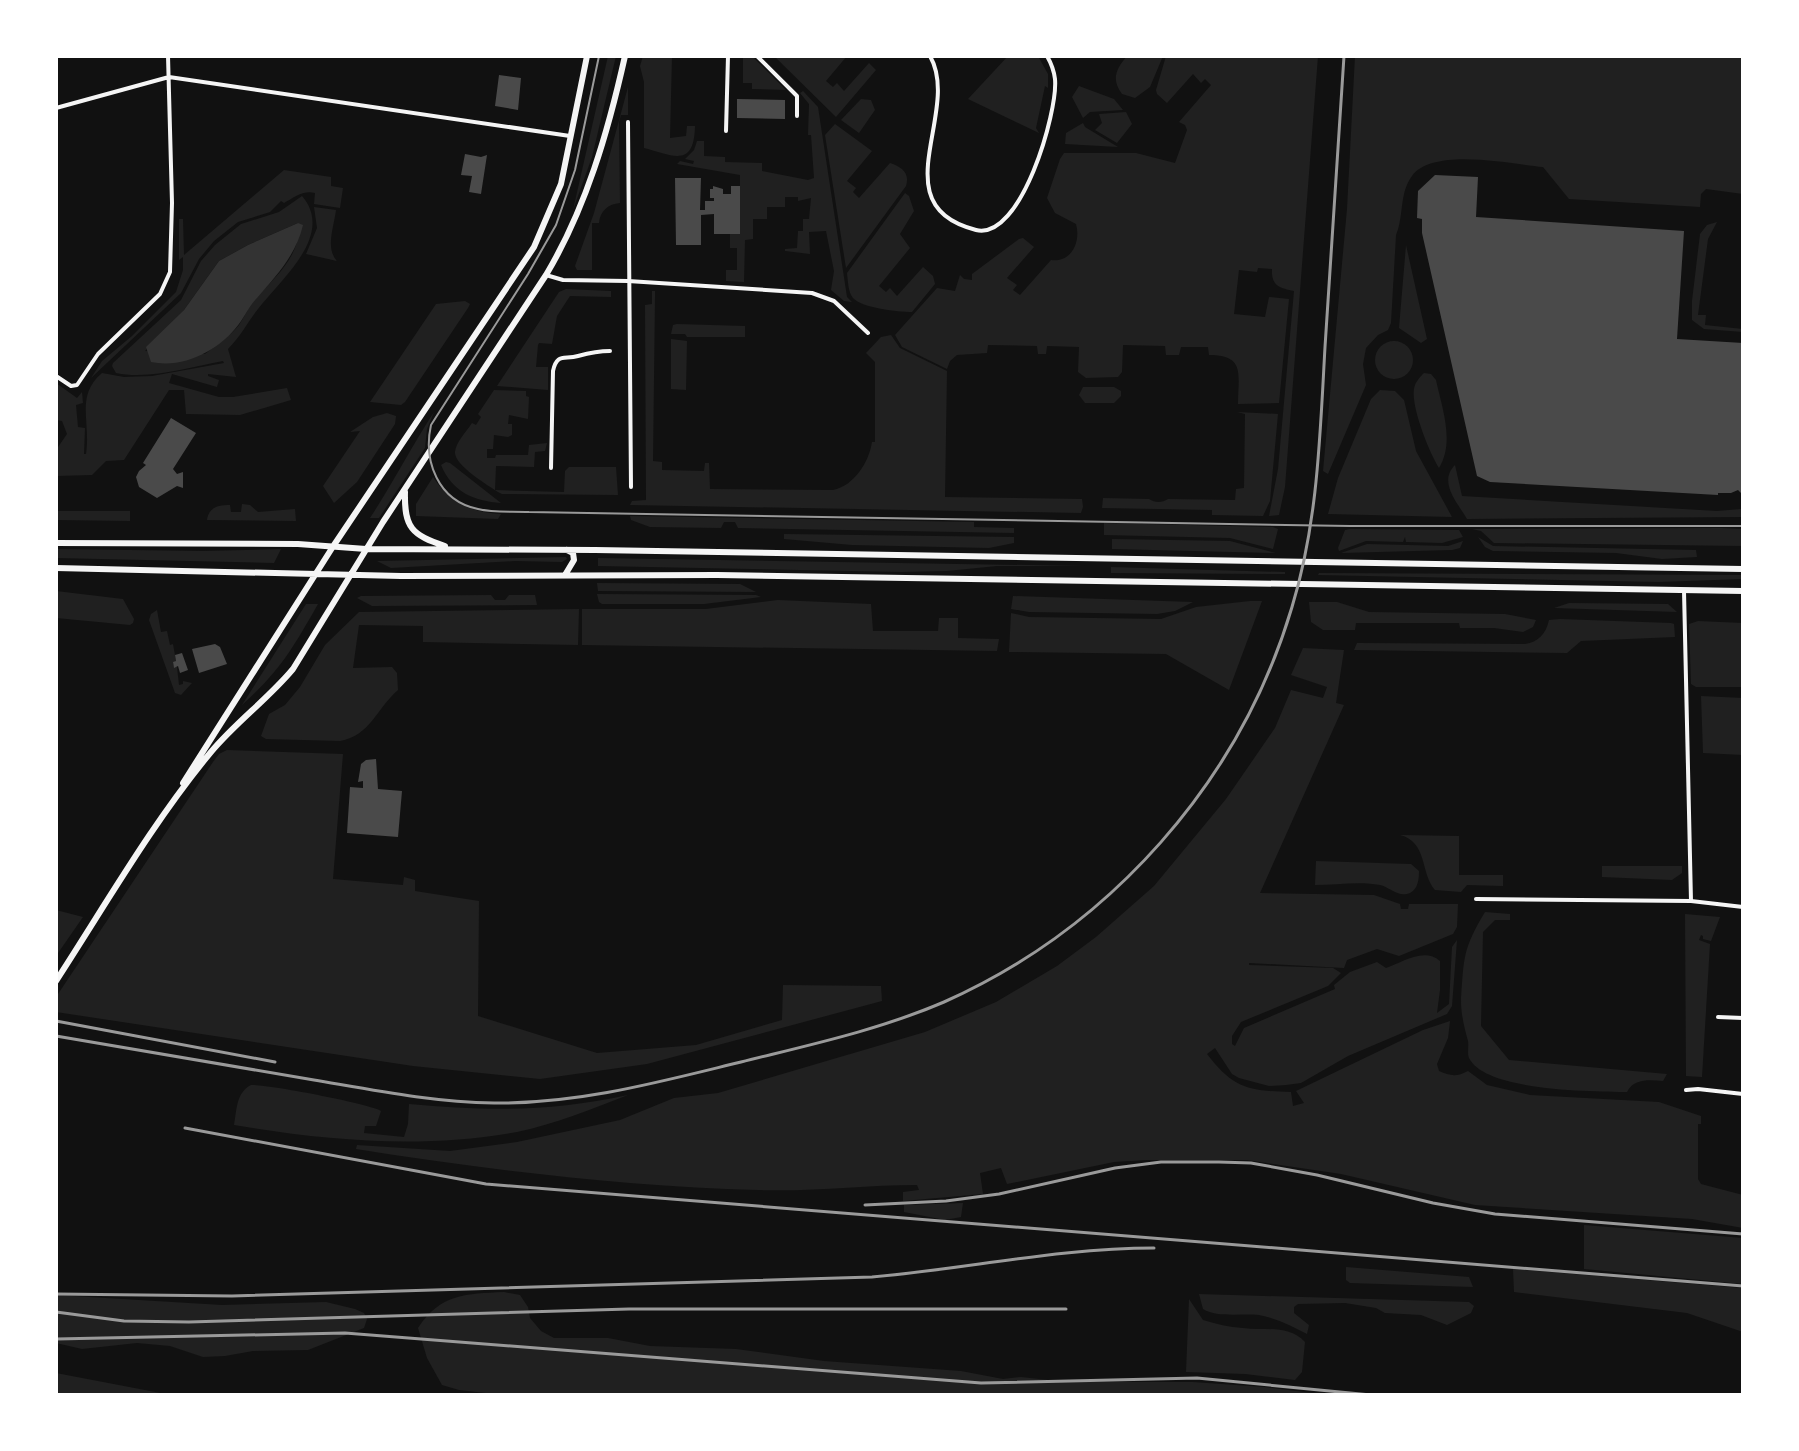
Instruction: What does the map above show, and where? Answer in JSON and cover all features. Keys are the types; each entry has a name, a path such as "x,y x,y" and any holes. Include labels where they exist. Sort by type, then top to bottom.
{"main road":[{"path":"56,981 334,545 529,256 557,200 573,136 587,56"},
{"path":"176,797 213,749 293,669 366,549 546,275 568,234 590,181 625,56"},
{"path":"405,489 405,517 413,531 423,539 452,548"},
{"path":"56,543 1743,569"},
{"path":"565,575 575,558 566,549"},
{"path":"56,568 315,575 565,575 1743,591"}],"street":[{"path":"56,376 74,387 98,354 160,294 170,272 172,203 168,56"},
{"path":"726,131 728,56"},
{"path":"757,56 797,96 797,116"},
{"path":"930,56 938,80 928,168 931,200 942,213 982,231 1004,221 1026,186 1044,145 1056,81 1047,56"},
{"path":"56,108 169,77 573,136"},
{"path":"628,122 631,487"},
{"path":"546,275 563,280 628,281 823,295 834,301 868,333"},
{"path":"551,468 555,362 561,357 577,357 585,352 610,351"},
{"path":"1684,591 1691,901"},
{"path":"1476,899 1691,901 1743,907"},
{"path":"1718,1017 1743,1018"},
{"path":"1686,1090 1743,1094"}],"shaded area":[{"path":"608,56 616,56 592,157 573,210"},
{"path":"643,56 672,56 670,138 686,136 687,126 695,126 694,139 686,154 673,156 644,148 644,82 640,66"},
{"path":"743,56 752,56 786,90 752,89 752,83 743,83"},
{"path":"774,56 847,56 826,81 833,87 837,83 844,91 869,63 876,70 836,117"},
{"path":"1008,56 1038,56 1048,74 1048,88 1045,86 1036,128 1039,133 968,99"},
{"path":"1127,56 1163,56 1150,87 1135,98 1122,94 1116,79"},
{"path":"1166,56 1318,56 1285,487 1279,515 1269,516 1278,469 1294,291 1277,285 1272,269 1258,268 1257,272 1239,270 1234,314 1265,317 1269,297 1289,299 1279,403 1238,404 1239,376 1234,363 1221,356 1209,355 1208,347 1181,347 1179,355 1166,355 1165,346 1123,345 1122,372 1118,377 1086,378 1078,372 1079,347 1047,346 1046,354 1038,354 1037,346 988,345 987,353 957,355 947,369 902,347 895,335 937,288 955,291 960,275 972,280 972,274 1019,239 1023,238 1034,247 1007,278 1017,285 1013,290 1020,295 1051,260 1064,258 1073,250 1077,237 1076,224 1055,213 1047,198 1064,153 1136,153 1175,163 1187,130 1179,122 1211,85 1205,79 1201,83 1193,74 1167,103 1156,90"},
{"path":"1355,56 1743,56 1743,194 1706,189 1701,194 1700,207 1569,199 1543,167 1454,160 1422,167 1412,176 1403,197 1396,235 1391,323 1388,330 1378,335 1366,348 1363,364 1366,385 1328,474 1323,471 1347,209"},
{"path":"1079,86 1114,99 1123,110 1090,112 1083,118 1072,97"},
{"path":"628,87 628,115 621,115 619,122 620,203 605,209 599,223 592,223 592,270 577,270 575,266 594,213"},
{"path":"803,91 818,107 847,297 852,302 844,301 831,290 834,271 826,231 809,232 810,254 785,251 797,248 798,231 803,231 803,219 809,219 811,198 798,201 798,197 785,197 785,207 767,207 767,219 753,219 753,239 745,240 744,282 726,281 726,270 737,270 737,248 730,248 730,234 740,234 740,175 677,164 680,161 693,164 694,161 685,159 694,150 697,141 704,141 704,156 725,157 725,162 762,163 762,171 808,180 814,178 811,135 808,135 809,104 800,93"},
{"path":"861,99 871,100 875,110 859,133 841,120"},
{"path":"1126,112 1132,124 1117,143 1095,130 1102,123 1099,114"},
{"path":"1083,123 1118,147 1065,144 1066,133"},
{"path":"835,124 872,151 847,181 856,188 853,192 859,198 890,163 907,177 906,186 846,268 825,135"},
{"path":"284,170 331,177 331,186 343,188 340,208 314,204 315,193 307,192 284,203 281,201 270,212 238,222 214,241 199,259 181,293 91,378 102,361 176,292 183,270 183,257 179,260 179,219 183,219 184,255"},
{"path":"905,193 914,211 900,234 910,248 879,286 886,292 890,288 897,296 923,267 933,276 935,284 912,312 881,309 853,298 847,273"},
{"path":"302,196 310,210 312,225 309,239 293,267 228,349 236,377 208,374 219,380 217,387 172,374 169,383 219,397 287,388 291,400 240,415 186,414 184,390 169,390 124,460 106,461 92,475 56,476 56,450 67,434 62,421 56,420 56,383 77,398 82,392 83,403 76,405 78,427 85,428 86,454 86,400 102,373 124,377 152,376 224,363 142,375 116,373 112,366 181,300 201,261 215,245 241,224 279,212","holes":["298,223 298,235 286,264 254,301 239,325 219,344 205,354 145,351 184,310 219,261"]},
{"path":"314,207 336,210 331,244 337,261 306,254 317,228"},
{"path":"1717,222 1708,239 1698,315 1706,315 1705,325 1743,329 1743,332 1704,329 1692,320 1700,234 1707,225"},
{"path":"298,223 303,225 291,255 222,342 188,360 151,362 146,347 184,310 219,261"},
{"path":"1406,245 1427,339 1421,343 1399,328"},
{"path":"566,289 611,291 611,297 570,296 557,316 552,344 538,345 536,367 548,367 548,390 497,386 559,292"},
{"path":"652,291 655,291 653,461 662,462 662,470 704,471 705,463 709,463 710,489 833,490 848,484 859,472 872,442 875,442 875,362 866,353 881,337 891,335 900,348 947,371 945,497 1082,499 1081,513 630,505 632,501 646,500 645,305 652,304"},
{"path":"465,301 470,304 468,308 405,402 401,405 370,402 436,304"},
{"path":"673,325 745,326 745,337 671,334"},
{"path":"671,339 687,341 686,390 671,389"},
{"path":"1394,341 1408,346 1413,360 1408,374 1394,379 1380,374 1375,360 1380,346"},
{"path":"1424,373 1431,374 1436,380 1446,425 1446,447 1439,468 1415,407 1415,386"},
{"path":"1083,387 1114,387 1121,391 1121,396 1114,403 1085,403 1079,395"},
{"path":"494,390 526,391 529,397 528,419 509,415 512,435 494,435 493,449 487,449 487,458 528,455 529,445 547,443 545,451 535,452 534,467 496,466 495,490 564,492 565,471 569,467 616,467 618,495 502,494 486,485 472,474 456,457 456,448 472,423 476,425 481,417 478,414"},
{"path":"1380,390 1395,391 1404,400 1416,451 1452,517 1328,514 1338,478 1371,399"},
{"path":"434,412 427,429 425,448 379,518 370,518 418,438"},
{"path":"1237,412 1278,414 1270,501 1263,516 1212,515 1212,510 1102,508 1103,498 1158,502 1168,499 1235,500 1236,489 1244,488 1245,414"},
{"path":"387,413 396,416 395,424 357,482 334,503 323,486 360,431 350,432 373,417"},
{"path":"446,462 501,503 473,497 458,488 441,465"},
{"path":"1455,465 1462,496 1717,511 1743,509 1743,517 1467,519 1449,485 1448,478"},
{"path":"433,477 454,500 480,511 501,514 498,519 416,516 416,504"},
{"path":"242,504 250,505 258,512 295,509 296,521 207,520 215,508 230,505 231,512 241,512"},
{"path":"56,511 130,511 130,521 56,520"},
{"path":"630,516 974,522 974,527 1014,528 1014,533 738,528 735,522 724,522 721,528 650,527 631,520"},
{"path":"1104,523 1278,529 1273,549 1230,538 1104,535"},
{"path":"1472,529 1743,529 1743,546 1494,543 1481,531"},
{"path":"1345,530 1459,530 1463,537 1442,543 1406,542 1405,537 1403,542 1366,541 1339,551"},
{"path":"784,534 1014,537 1014,543 989,548 852,545 784,539"},
{"path":"1478,537 1493,546 1696,550 1697,557 1662,559 1616,553 1493,551 1485,547"},
{"path":"1112,539 1230,541 1276,553 1112,549"},
{"path":"1463,541 1460,548 1452,550 1341,553 1367,544 1448,546"},
{"path":"56,549 281,549 274,563 56,558"},
{"path":"566,557 562,562 515,561 391,568 377,561"},
{"path":"598,558 1086,566 997,566 901,572 598,566"},
{"path":"1111,567 1285,572 1285,574 1111,573"},
{"path":"1319,573 1743,575 1743,579 1659,582"},
{"path":"597,583 740,584 756,592 598,591"},
{"path":"56,591 123,599 134,619 133,623 56,618"},
{"path":"597,594 761,597 704,604 602,604"},
{"path":"491,595 495,600 505,600 509,595 535,595 537,605 372,606 357,598 361,596"},
{"path":"1013,596 1193,602 1175,611 1157,614 1029,612 1011,609"},
{"path":"778,600 871,604 873,631 938,631 939,618 958,618 958,638 999,639 997,651 582,645 582,609 706,609"},
{"path":"1262,601 1229,690 1166,654 1009,652 1011,613 1029,617 1161,619 1196,607"},
{"path":"1309,602 1337,602 1369,612 1505,614 1536,620 1533,627 1523,632 1460,628 1459,623 1356,623 1355,630 1323,630 1311,622"},
{"path":"1569,603 1668,604 1677,612 1554,608"},
{"path":"306,604 318,604 285,658 242,705"},
{"path":"579,609 578,645 423,642 423,626 359,625 353,668 392,667 397,673 398,690 366,727 340,741 266,739 261,736 269,714 285,705 300,687 325,645 359,612"},
{"path":"157,610 161,632 167,631 170,645 173,644 176,661 173,663 177,667 179,685 183,681 192,683 181,695 175,693 149,620"},
{"path":"1549,620 1671,623 1674,624 1675,637 1581,641 1567,653 1354,650 1357,643 1525,644 1541,636"},
{"path":"1698,621 1743,623 1743,687 1696,687 1691,684 1689,624"},
{"path":"1303,648 1344,650 1336,703 1344,705 1260,893 1374,895 1400,904 1401,909 1408,909 1409,904 1458,904 1457,927 1453,934 1399,956 1377,949 1347,960 1344,968 1249,963 1333,968 1341,973 1328,986 1241,1022 1232,1036 1232,1044 1235,1046 1244,1028 1335,989 1334,985 1350,972 1377,962 1386,968 1420,955 1440,961 1437,1013 1449,1004 1452,947 1457,940 1452,1006 1447,1014 1348,1056 1301,1083 1269,1086 1239,1078 1232,1074 1215,1048 1207,1054 1234,1081 1252,1089 1291,1092 1293,1106 1304,1103 1296,1091 1423,1030 1450,1021 1448,1038 1437,1064 1443,1073 1457,1075 1468,1071 1487,1085 1530,1095 1659,1102 1701,1116 1701,1124 1698,1124 1698,1179 1701,1184 1743,1195 1743,1228 1692,1219 1475,1205 1341,1174 1247,1160 1114,1162 1007,1184 1001,1168 980,1173 983,1194 903,1201 903,1192 919,1190 917,1185 778,1190 657,1185 506,1170 356,1149 357,1145 450,1151 517,1142 620,1120 674,1098 718,1093 925,1032 996,1002 1057,966 1096,937 1154,886 1226,799 1275,728 1291,690 1323,698 1327,687 1291,675"},
{"path":"1701,696 1743,698 1743,755 1703,753"},
{"path":"227,750 343,754 333,879 403,885 404,877 415,880 415,891 479,901 478,1016 597,1053 696,1045 782,1020 783,985 881,986 882,1001 647,1064 540,1079 413,1066 56,1012 56,997 213,762"},
{"path":"1400,835 1459,836 1459,875 1503,875 1503,886 1467,885 1461,892 1435,890 1415,844"},
{"path":"1316,861 1411,864 1419,871 1418,880 1415,889 1406,894 1372,884 1315,885"},
{"path":"1602,866 1682,866 1682,873 1672,880 1602,877"},
{"path":"56,910 83,917 56,956"},
{"path":"1485,912 1510,914 1510,920 1495,920 1483,932 1481,1026 1509,1060 1667,1074 1663,1081 1638,1082 1627,1092 1567,1090 1496,1078 1479,1069 1468,1056 1461,999 1466,953"},
{"path":"1685,914 1720,917 1711,941 1703,939 1701,935 1699,940 1710,944 1702,1077 1686,1076"},
{"path":"251,1085 318,1095 373,1108 381,1111 376,1126 365,1126 364,1133 404,1137 409,1104 466,1108 545,1107 628,1095 517,1132 447,1140 376,1141 234,1125 240,1097"},
{"path":"963,1203 961,1217 945,1220 904,1212 904,1205"},
{"path":"1584,1225 1743,1238 1743,1284 1584,1269"},
{"path":"1346,1267 1469,1277 1473,1287 1350,1283 1346,1280"},
{"path":"1513,1269 1743,1288 1743,1332 1687,1313 1514,1292"},
{"path":"504,1292 520,1295 528,1307 530,1318 541,1331 554,1338 608,1338 650,1346 736,1349 824,1361 961,1371 1003,1379 1193,1382 1328,1395 503,1395 442,1385 427,1358 418,1328 427,1316 445,1302 466,1295"},
{"path":"1199,1294 1469,1302 1474,1306 1471,1313 1447,1325 1421,1315 1385,1313 1376,1308 1345,1303 1298,1304 1294,1307 1294,1313 1309,1325 1307,1334 1265,1316 1209,1312 1203,1309"},
{"path":"56,1295 222,1305 326,1302 355,1309 364,1313 367,1319 364,1328 308,1350 253,1351 203,1357 170,1346 137,1343 82,1349 56,1343"},
{"path":"1189,1299 1203,1320 1233,1327 1284,1330 1298,1336 1305,1342 1302,1372 1295,1380 1186,1372"},
{"path":"56,1373 171,1395 61,1395 56,1393"}],"building":[{"path":"499,75 521,78 518,110 495,106"},
{"path":"737,99 785,100 785,119 737,118"},
{"path":"465,154 487,155 481,194 469,192 472,176 461,175"},
{"path":"1435,175 1478,177 1476,217 1684,231 1677,339 1743,343 1743,495 1738,490 1718,495 1490,482 1477,476 1422,233 1422,219 1417,218 1418,191"},
{"path":"675,178 701,178 700,210 705,210 705,201 714,201 710,198 713,186 723,189 723,194 731,194 731,186 740,186 740,234 714,234 714,214 701,215 701,245 676,245"},
{"path":"171,418 196,433 173,469 177,474 183,472 183,488 177,486 157,498 139,487 136,477 146,465 143,463"},
{"path":"215,644 220,647 227,664 199,673 192,649"},
{"path":"182,653 188,670 180,673 173,662 176,661 175,655"},
{"path":"376,759 378,789 402,791 398,837 347,833 350,787 363,788 363,781 358,782 361,764"}],"tram line":[{"path":"599,56 575,170 556,225 431,425 429,452 436,478 453,498 464,505 503,512 1350,526 1743,526"}],"railway":[{"path":"56,1036 426,1098 494,1103 557,1100 680,1077 894,1021 944,1002 1004,971 1061,934 1113,891 1161,842 1203,789 1239,732 1269,671 1292,607 1313,511 1344,56"},
{"path":"56,1021 275,1062"},
{"path":"185,1128 486,1184 1743,1286"},
{"path":"865,1205 946,1201 999,1194 1115,1168 1161,1162 1251,1163 1495,1214 1743,1234"},
{"path":"56,1294 232,1296 872,1277 1083,1251 1154,1248"},
{"path":"56,1312 124,1321 189,1322 629,1309 1066,1309"},
{"path":"56,1339 345,1333 981,1383 1197,1378 1371,1395"}]}
